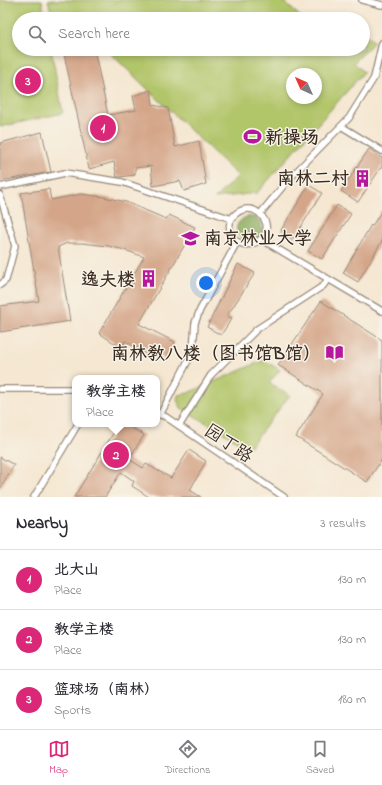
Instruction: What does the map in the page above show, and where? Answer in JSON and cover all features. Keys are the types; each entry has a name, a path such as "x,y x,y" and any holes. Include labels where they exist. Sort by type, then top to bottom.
{"lane":[{"path":"362,0 382,5"},
{"path":"260,214 289,179 349,118 374,78 382,44"},
{"path":"341,126 382,151"},
{"path":"0,187 65,173 122,182 232,219"},
{"path":"0,195 15,246 6,280 0,285"},
{"path":"255,210 264,218 266,223 264,236 252,245 244,245 237,242 232,236 230,230 230,222 232,219 234,215 240,211 255,210"},
{"path":"261,239 382,311"},
{"path":"160,412 193,351 195,323 200,310 237,242"},
{"path":"179,426 211,375 257,329 324,286 328,279"},
{"path":"0,389 72,389"},
{"name":"园丁路","path":"160,414 284,497"},
{"path":"34,497 76,427"}],"green space":[{"path":"0,0 42,0 44,12 12,12 12,56 52,56 63,113 0,127"},
{"path":"48,0 282,0 295,12 81,12 51,12"},
{"name":"新操场","path":"370,38 374,42 370,46"},
{"name":"新操场","path":"113,56 361,56 354,63 364,72 257,193 215,198 238,176"},
{"path":"248,216 257,218 261,223 262,231 258,237 247,241 237,232 237,225"},
{"path":"264,360 280,370 269,383 290,395 249,448 181,408 177,400 178,395 188,393"}],"building":[{"path":"65,56 95,56 108,115 136,110 133,96 151,90 153,105 168,108 175,147 199,141 206,184 184,191 180,181 153,186 151,166 135,168 135,175 119,177 117,177 114,162 89,169"},
{"path":"42,132 51,172 0,181 0,143"},
{"name":"南林二村","path":"369,149 382,158 382,166 358,202 341,191"},
{"path":"309,185 322,193 294,238 281,230"},
{"name":"逸夫楼","path":"49,189 51,200 81,194 104,197 126,202 166,219 169,215 195,227 139,324 175,342 166,360 159,355 156,359 125,341 122,348 99,333 144,257 108,246 67,243 58,247 70,321 0,332 0,306 39,301 21,193"},
{"name":"南林二村","path":"337,205 351,214 322,259 308,251"},
{"name":"南林二村","path":"382,210 382,241 358,282 343,273 371,225 372,226"},
{"path":"238,264 255,273 227,316 232,318 221,335 207,327"},
{"path":"321,301 382,340 382,459 367,482 296,437 323,394 278,365"},
{"path":"117,427 130,427 144,435 129,459 143,468 146,464 171,478 189,450 206,461 190,490 201,497 149,497 132,486 134,481 121,472 105,497 74,497"},
{"path":"0,457 14,465 0,489"}],"place":[{"name":"篮球场（南林）","path":"28,81"},
{"name":"北大山","path":"103,128"},
{"name":"新操场","path":"252,137"},
{"name":"南林二村","path":"362,178"},
{"name":"南京林业大学","path":"191,238"},
{"name":"逸夫楼","path":"148,279"},
{"name":"南林教八楼（图书馆B馆）","path":"334,353"},
{"name":"教学主楼","path":"116,455"}]}
